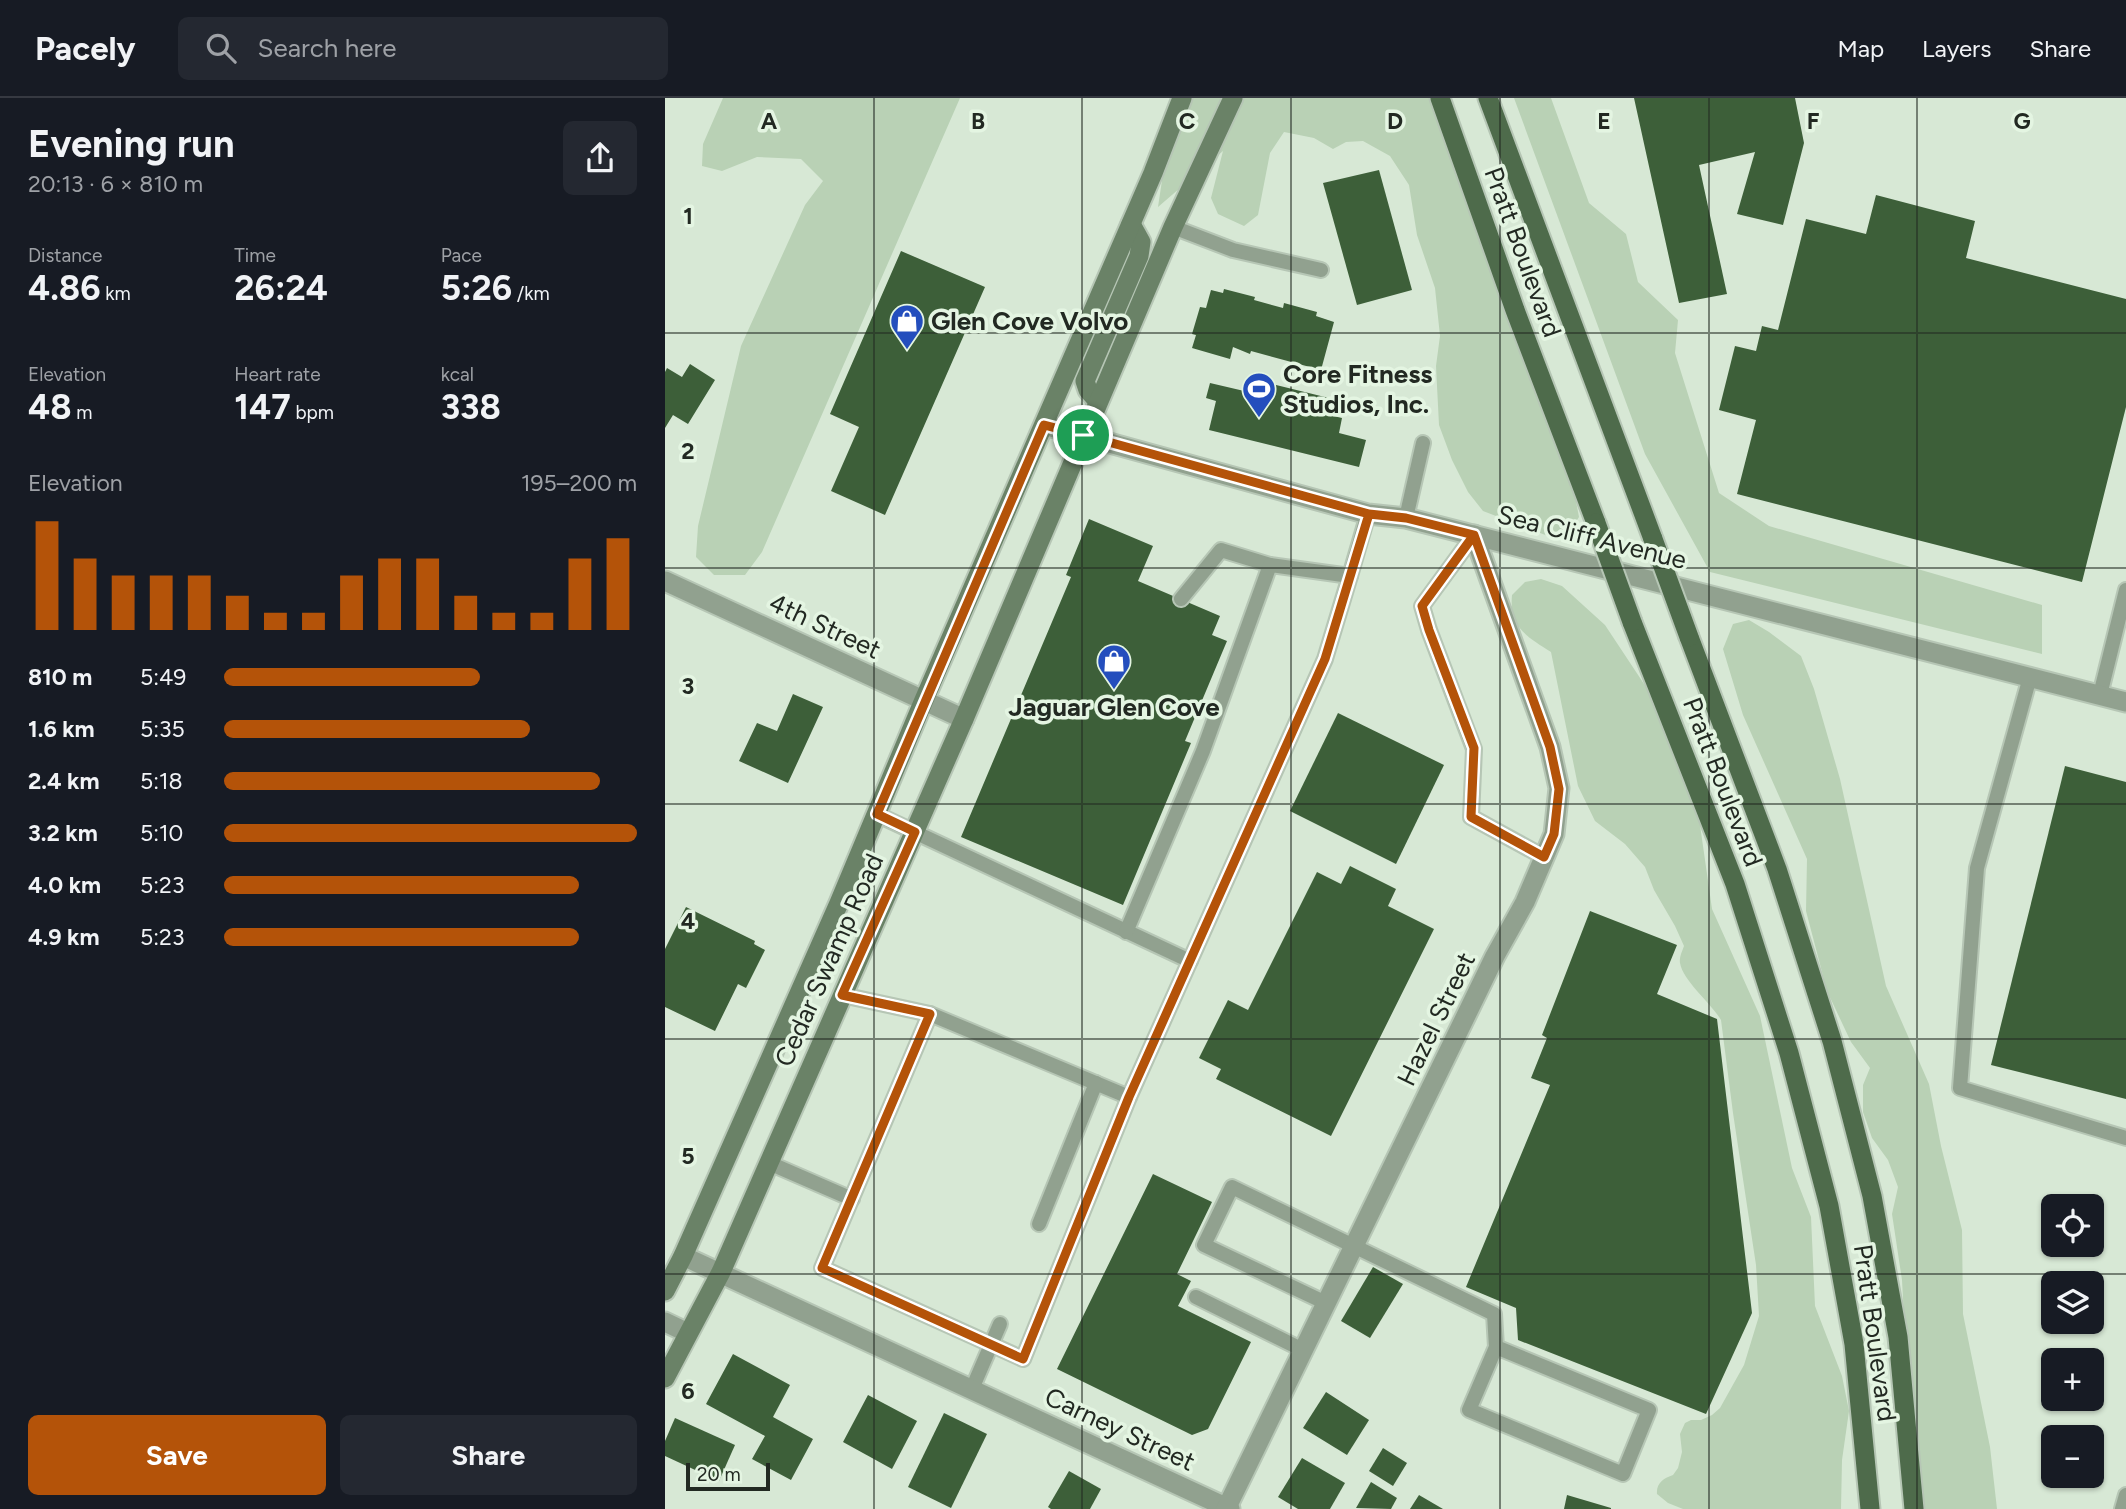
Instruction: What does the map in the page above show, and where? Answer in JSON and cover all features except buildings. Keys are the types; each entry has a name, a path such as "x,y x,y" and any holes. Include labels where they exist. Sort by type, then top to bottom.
{"main road":[{"name":"Cedar Swamp Road","path":"665,1291 683,1256 839,903 924,700 1131,224 1182,98"},
{"name":"Cedar Swamp Road","path":"665,1378 721,1272 964,719 1173,227 1233,98"},
{"name":"Pratt Boulevard","path":"1440,98 1515,310 1632,622 1735,884 1789,1053 1829,1206 1854,1343 1870,1509"},
{"name":"Pratt Boulevard","path":"1488,98 1777,869 1832,1041 1872,1196 1898,1337 1914,1509"},
{"path":"1098,401 1088,390 1085,381 1139,256 1141,242 1131,224"}],"street":[{"name":"Sea Cliff Avenue","path":"1044,425 1369,514 1406,518 2126,702"},
{"name":"Hazel Street","path":"1227,1508 1495,956 1525,902 1554,834 1559,789 1550,747 1474,535"},
{"name":"4th Street","path":"665,581 964,719"},
{"name":"Carney Street","path":"683,1256 1227,1508"},
{"path":"665,1322 688,1333"}],"lane":[{"path":"1173,227 1233,250 1321,270"},
{"path":"1406,518 1423,443"},
{"path":"930,1014 822,1268 1023,1359 1129,1097 1325,659 1369,514"},
{"path":"1474,535 1422,606 1474,748 1471,817 1544,857"},
{"path":"1181,599 1221,550 1270,565 1350,576"},
{"path":"1126,932 1203,751 1270,565"},
{"path":"2100,695 2126,590"},
{"path":"2031,677 1977,868 1960,1088 2126,1138"},
{"path":"877,814 1190,961"},
{"path":"842,995 930,1014 1129,1097"},
{"path":"1039,1224 1096,1083"},
{"path":"769,1163 852,1199"},
{"path":"1326,1303 1204,1245 1232,1187 1495,1314 1496,1347 1469,1410 1623,1474 1649,1410 1496,1347"},
{"path":"1196,1297 1303,1350"},
{"path":"972,1389 999,1324"},
{"path":"2122,1509 2126,1495"}],"green space":[{"path":"723,98 960,98 762,552 745,575 714,575 696,557 698,526 741,346 805,205 823,181 801,159 757,157 722,171 702,166 703,144"},
{"path":"1181,98 1437,98 1574,491 1579,517 1569,532 1548,536 1483,511 1468,492 1452,460 1439,425 1436,366 1440,336 1435,288 1417,235 1409,185 1390,156 1363,141 1346,142 1333,149 1314,138 1284,132 1270,153 1258,215 1244,226 1218,214 1211,198 1223,151 1158,207 1170,127"},
{"path":"1514,98 1551,98 1589,203 1626,234 1638,282 1678,320 1675,353 1719,493 1769,526 2042,605 2042,654 1710,572 1645,454"},
{"path":"1541,579 1562,586 1605,625 1648,690 1699,818 1712,909 1760,1016 1792,1168 1811,1217 1815,1306 1842,1376 1849,1411 1842,1460 1841,1509 1683,1509 1668,1503 1657,1494 1659,1484 1673,1475 1678,1468 1682,1452 1680,1434 1685,1423 1701,1420 1720,1408 1744,1365 1759,1316 1756,1265 1721,1020 1682,970 1680,959 1684,946 1654,890 1645,867 1625,844 1595,821 1578,786 1551,652 1521,630 1513,615 1512,595 1525,582"},
{"path":"1749,620 1801,656 1814,689 1840,779 1886,986 1929,1084 1962,1230 1963,1314 1990,1447 1997,1509 1922,1509 1902,1280 1892,1214 1898,1187 1888,1160 1872,1138 1863,1112 1863,1085 1870,1068 1851,1042 1827,991 1806,911 1807,859 1743,715 1723,649 1733,624"}],"place":[{"name":"Glen Cove Volvo","path":"907,351"},
{"name":"Core Fitness Studios, Inc.","path":"1259,419"},
{"name":"Jaguar Glen Cove","path":"1114,691"}],"route":[{"path":"1083,435 1044,425 877,814 915,832 842,995 930,1014 822,1268 1023,1359 1129,1097 1325,659 1369,514 1406,518 1474,535 1550,747 1559,789 1554,834 1544,857 1471,817 1474,748 1422,606 1474,535 1406,518 1369,514 1083,435"}]}
